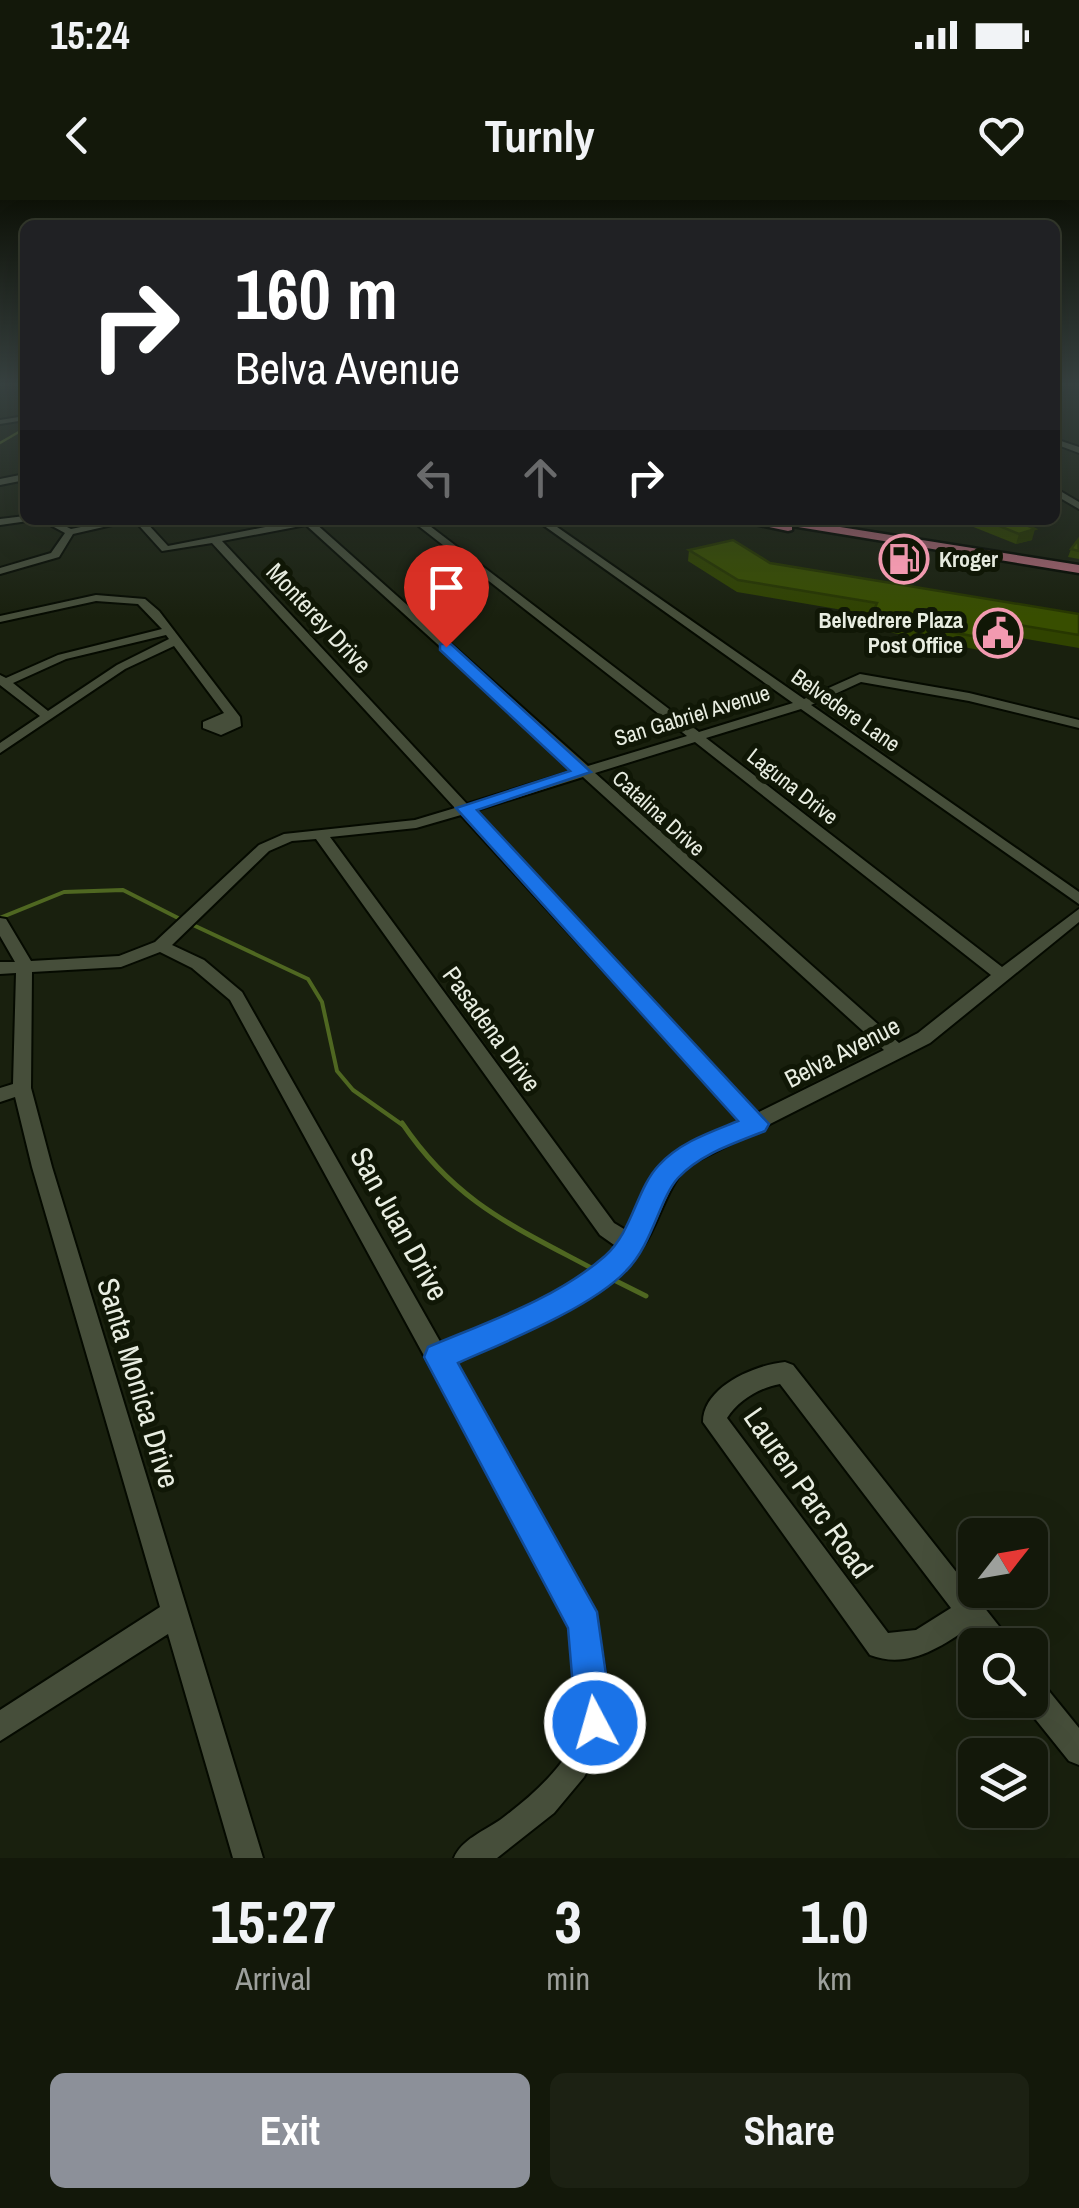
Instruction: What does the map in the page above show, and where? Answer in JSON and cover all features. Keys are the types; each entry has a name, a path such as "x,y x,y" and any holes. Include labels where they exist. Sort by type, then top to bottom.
{"main road":[{"path":"778,525 953,549"},
{"path":"807,525 1079,569"}],"street":[{"path":"56,525 70,532 105,525"},
{"path":"144,525 166,549 292,525"},
{"name":"Catalina Drive","path":"317,525 582,772 897,1051"},
{"name":"Laguna Drive","path":"422,525 1003,976"},
{"name":"Belvedere Lane","path":"548,525 1079,899"},
{"path":"0,571 54,555 70,532"},
{"name":"Monterey Drive","path":"215,540 756,1124"},
{"path":"0,619 78,601 129,597 148,606 231,714"},
{"path":"47,716 3,680 62,657 172,636"},
{"path":"0,749 172,636"},
{"name":"San Gabriel Avenue","path":"12,966 121,961 161,946 264,848 289,838 379,830 465,808 803,704 860,678 969,697 1079,724"},
{"name":"Pasadena Drive","path":"320,834 607,1229 632,1245"},
{"name":"Belva Avenue","path":"439,1357 536,1314 580,1289 632,1245 666,1173 680,1160 946,1023 1079,914"},
{"path":"0,923 12,966"},
{"name":"San Juan Drive","path":"161,946 198,964 236,996 585,1624 595,1723 568,1775 525,1824 469,1858"},
{"name":"Santa Monica Drive","path":"12,966 11,1091 248,1858"},
{"name":"Lauren Parc Road","path":"970,1611 918,1645 896,1649 880,1645 715,1422 715,1411 733,1393 759,1378 785,1372 970,1611 983,1628"},
{"path":"0,1727 175,1613"},
{"path":"1048,1712 1079,1751"}],"building":[{"path":"997,525 1026,525 1035,529 1019,534"},
{"path":"733,540 770,563 1079,614 1079,635 989,620 983,638 871,617 877,603 738,580 689,550"}],"waterway":[{"path":"0,918 64,892 123,890 182,920"},
{"path":"191,924 308,979 322,1002 337,1071 353,1090 404,1126"},
{"path":"402,1123 443,1174 465,1193 512,1225 595,1270"},
{"path":"610,1278 646,1296"}],"place":[{"name":"Kroger","path":"904,559"},
{"name":"Belvedrere Plaza Post Office","path":"998,633"}],"route":[{"path":"446,647 582,772 465,808 756,1124 701,1147 666,1173 643,1227 615,1264 536,1314 439,1357 585,1624 595,1723"}]}
